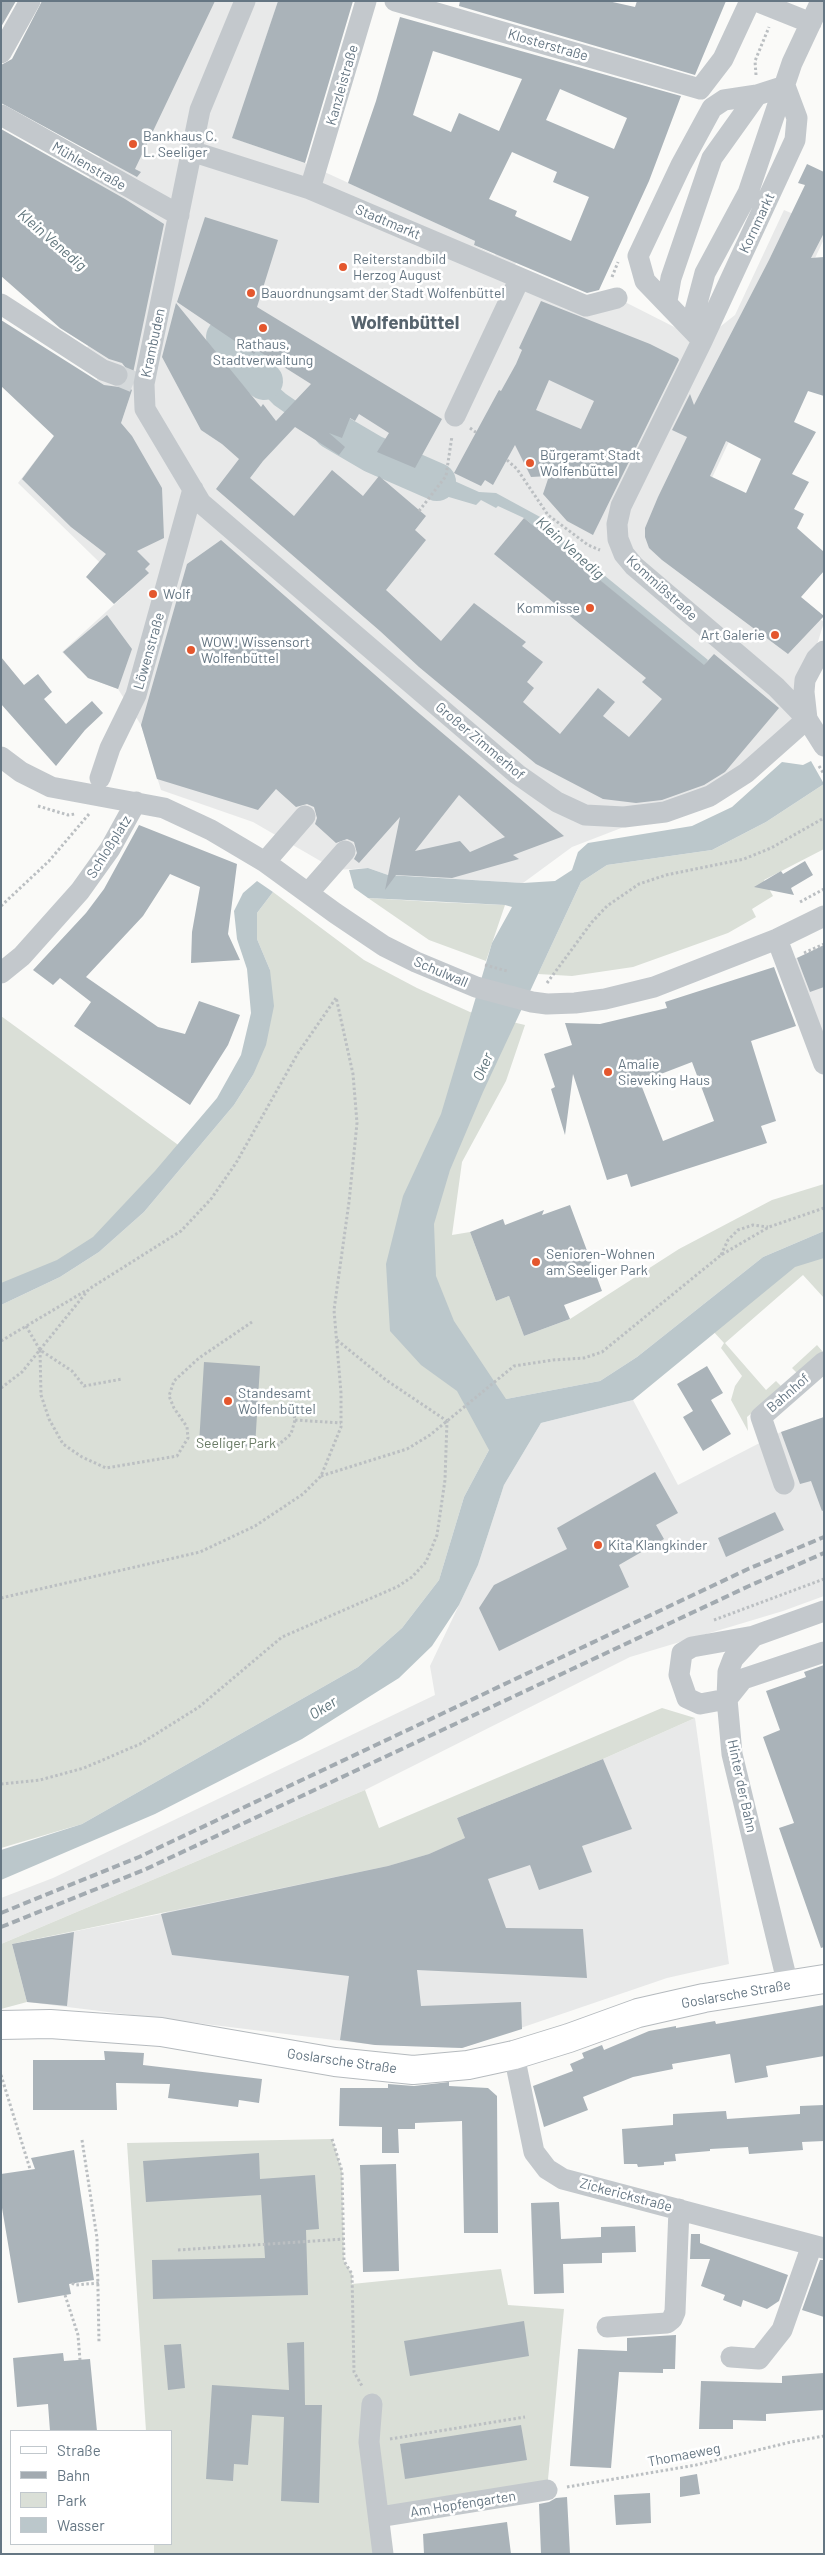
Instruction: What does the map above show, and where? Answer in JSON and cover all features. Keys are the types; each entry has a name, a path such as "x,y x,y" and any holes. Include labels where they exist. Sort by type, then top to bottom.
{"main road":[{"name":"Goslarsche Straße","path":"1,2025 50,2024 161,2032 334,2062 412,2070 468,2065 514,2055 638,2013 704,1998 824,1979"}],"street":[{"path":"1,53 30,1"},
{"name":"Krambuden","path":"193,489 145,409 131,380 178,215 200,110 245,1"},
{"name":"Kanzleistraße","path":"310,189 318,169 366,1"},
{"name":"Klosterstraße","path":"395,1 700,89 723,59 750,1"},
{"path":"756,1 811,23"},
{"path":"618,539 617,524 621,506 697,334 667,301 645,281 638,256 681,165 712,108 724,100 757,95 785,86 792,63 821,1"},
{"name":"Kornmarkt","path":"697,334 795,140 797,118 785,86"},
{"path":"667,301 670,278 712,158 757,95"},
{"name":"Mühlenstraße","path":"1,115 178,215"},
{"name":"Stadtmarkt","path":"191,151 310,189 586,306 617,298"},
{"path":"455,416 520,278"},
{"path":"1,304 103,370 131,380"},
{"name":"Großer Zimmerhof","path":"193,489 201,503 517,774 557,802 585,815 624,817 665,812 710,796 746,773 807,719"},
{"name":"Löwenstraße","path":"100,778 110,748 136,695 193,489"},
{"name":"Kommißstraße","path":"618,539 624,554 634,566 776,687 807,719"},
{"path":"824,651 816,659 805,680 804,692 807,719 824,746"},
{"name":"Schloßplatz","path":"1,757 21,772 51,786 94,797 136,802 110,849 80,891 22,956 1,973"},
{"name":"Schulwall","path":"136,802 164,808 211,830 265,862 384,946 416,962 476,987 542,996 605,999 654,987 777,939 824,916"},
{"path":"265,862 306,816"},
{"path":"308,893 345,851"},
{"path":"777,939 824,1064"},
{"name":"Bahnhof","path":"784,1484 761,1417 824,1362"},
{"name":"Hinter der Bahn","path":"788,1985 732,1754 727,1699 728,1672 733,1659 754,1636 824,1611"},
{"path":"754,1636 692,1647 682,1653 679,1675 688,1698 700,1704 727,1699 743,1679 824,1652"},
{"name":"Zickerickstraße","path":"514,2055 534,2152 547,2169 564,2178 818,2246"},
{"path":"607,2327 667,2322 672,2319 676,2312 679,2209"},
{"path":"731,2357 759,2359 782,2330 818,2246"},
{"path":"372,2404 369,2442 383,2554"},
{"name":"Am Hopfengarten","path":"379,2517 547,2490"}],"path":[{"path":"754,60 776,10"},
{"path":"419,510 446,476 455,416"},
{"path":"507,460 517,469 548,515 588,545 599,551 618,539"},
{"path":"1,906 49,861 91,812"},
{"path":"542,996 592,922 607,906 639,884 666,875 744,859 771,848 824,818"},
{"path":"793,906 824,889"},
{"path":"542,996 557,983"},
{"path":"1,1341 89,1289 181,1231 211,1199 236,1163 276,1091 336,997 353,1074 357,1123 349,1202 335,1297 341,1423 321,1476 302,1494 255,1526 200,1552 1,1598"},
{"path":"321,1476 407,1449 430,1435 514,1366 528,1362 584,1358 602,1352 721,1255 769,1227 824,1208"},
{"path":"721,1255 728,1240 738,1230 753,1224 769,1227"},
{"path":"1,1388 22,1372 89,1289"},
{"path":"40,1350 41,1395 49,1420 63,1444 82,1457 106,1468 177,1456 188,1438 187,1426 174,1408 169,1396 174,1381 199,1358 252,1322"},
{"path":"26,1326 40,1350 72,1371 84,1386 122,1379"},
{"path":"337,1340 386,1380 447,1421"},
{"path":"277,1446 291,1434 295,1420 291,1401 282,1392"},
{"path":"295,1420 341,1423"},
{"path":"1,1784 40,1780 84,1768 140,1744 199,1707 282,1637 397,1587 412,1576 426,1562 437,1536 445,1480 447,1421"},
{"path":"712,1621 824,1579"},
{"path":"1,2075 30,2169"},
{"path":"332,2139 342,2171 344,2261 352,2274 354,2372 372,2404"},
{"path":"82,2140 98,2238 99,2343"},
{"path":"178,2250 344,2239"},
{"path":"72,2283 75,2286 99,2283"},
{"path":"65,2295 78,2335 80,2360"},
{"path":"369,2442 525,2417"},
{"name":"Thomaeweg","path":"547,2490 696,2465 824,2436"}],"shaded area":[{"path":"180,1 278,1 233,138 305,163 475,241 474,245 495,255 497,250 517,260 515,265 593,302 617,298 702,341 735,315 784,210 824,227 824,239 688,529 824,622 809,671 807,719 712,793 572,847 523,883 388,875 368,868 336,870 253,822 161,790 141,725 118,689 88,678 62,652 129,591 18,483 99,377 86,349 106,321 89,178"},
{"path":"824,946 824,1039 794,959"},
{"path":"633,1400 678,1485 781,1432 824,1417 824,1596 783,1611 630,1657 365,1790 1,1944 1,1898 53,1878 435,1695 430,1666 478,1565 504,1485 541,1423"},
{"path":"695,1718 729,1964 667,1978 462,2048 375,2045 27,2002 12,1944 161,1914 457,1818 603,1759"}],"green space":[{"path":"824,784 824,849 764,880 773,896 752,909 756,917 728,933 633,967 572,976 538,974 581,882 607,865 712,850 766,822"},
{"name":"Seeliger Park","path":"273,892 364,960 417,988 470,1012 525,1025 506,1081 462,1162 452,1235 470,1232 496,1301 509,1296 524,1336 570,1319 679,1249 772,1200 824,1184 824,1231 763,1257 637,1357 600,1381 506,1399 489,1450 464,1497 439,1580 402,1628 358,1667 82,1824 1,1848 1,1305 60,1277 99,1252 144,1212 234,1105 253,1075 270,970 257,939 257,913"},
{"path":"368,898 505,905 486,961 429,940"},
{"path":"1,1016 181,1147 76,1257 1,1290"},
{"path":"824,1236 824,1298 803,1275 725,1343 766,1390 776,1381 782,1387 747,1417 748,1431 731,1400 735,1386 742,1376 721,1348 724,1343 700,1317"},
{"path":"817,1345 823,1352 798,1374 792,1368"},
{"path":"662,1708 695,1718 603,1759 457,1818 465,1838 429,1854 388,1866 12,1944 27,2002 1,2009 1,1944 365,1790 379,1828"},
{"path":"332,2139 342,2171 344,2261 352,2274 352,2284 501,2269 508,2305 564,2309 547,2490 379,2517 381,2554 154,2554 154,2545 172,2545 172,2430 146,2430 127,2143"}],"water":[{"path":"214,331 286,394 381,459 441,475 479,492 496,493 542,518 583,558 708,660 704,666 524,518 498,506 496,508 481,500 476,505 374,475 274,405 213,343"},
{"name":"Oker","path":"811,761 824,784 766,822 712,850 607,865 581,882 483,1092 450,1170 434,1224 436,1276 454,1321 506,1399 600,1381 637,1357 763,1257 824,1231 824,1258 795,1267 633,1400 541,1423 504,1485 478,1565 459,1605 432,1646 399,1678 302,1739 155,1814 1,1880 1,1850 82,1824 358,1667 402,1628 439,1580 464,1497 489,1450 457,1391 421,1365 390,1331 386,1264 403,1196 441,1114 492,943 512,907 505,905 368,898 354,888 349,870 368,868 388,875 523,883 555,881 572,870 578,852 588,843 692,826 732,807 782,762 803,765"},
{"path":"257,881 273,892 257,913 257,939 270,970 274,1006 266,1045 253,1075 234,1105 144,1212 99,1252 60,1277 1,1305 1,1283 57,1260 93,1237 155,1171 217,1098 241,1055 251,1013 247,969 237,939 234,911 243,893"}],"building":[{"path":"1,1 16,1 1,27"},
{"path":"42,1 215,1 135,169 141,172 137,177 1,103 1,65 12,59"},
{"path":"278,1 353,1 305,163 232,138"},
{"path":"460,1 608,1 635,7 637,1 726,1 695,75 459,6"},
{"path":"400,17 681,96 649,181 599,290 587,293 474,245 475,241 348,183 376,101","holes":["433,51 522,79 499,131 459,113 451,132 413,115","560,89 627,118 614,149 546,120","512,152 557,172 553,182 589,197 571,241 515,216 517,211 489,199"]},
{"path":"1,129 125,199 164,224 133,373 128,387 132,390 121,423 132,436 162,488 164,538 137,551 150,564 145,569 149,573 114,604 86,577 106,554 71,527 22,479 54,436 1,386 1,320 104,385 119,387 125,385 129,380 129,372 122,363 109,359 60,328 1,276"},
{"path":"807,164 824,172 824,233 811,258 824,257 824,396 808,391 794,422 816,432 792,474 809,482 794,509 804,514 797,528 824,552 824,571 801,597 824,616 788,654 662,560 649,548 645,537 645,528 687,437 672,430 690,394 694,405 769,260 805,185 798,183","holes":["726,441 761,459 746,493 710,476"]},
{"path":"205,217 278,240 257,307 442,419 415,468 377,452 389,433 359,414 355,421 350,418 342,438 329,433 345,447 339,455 295,427 250,478 294,516 332,470 363,496 379,476 426,516 415,530 426,540 386,590 441,641 474,603 526,642 522,646 543,662 527,682 534,688 523,702 560,734 598,688 615,702 603,716 629,737 662,699 642,682 646,678 494,554 524,518 704,665 714,654 779,708 725,772 704,785 662,800 636,803 603,799 536,764 419,667 216,489 239,459 222,444 201,430 162,357 176,303 261,407 263,404 276,421 311,384 257,350 254,354 177,302"},
{"path":"541,301 650,344 679,360 593,535 567,521 543,494 549,476 531,477 515,445 493,485 485,480 481,486 454,473 499,390 501,391 516,364 522,350 519,348","holes":["549,380 594,401 581,429 536,410"]},
{"path":"221,540 414,709 564,836 513,855 519,859 452,878 396,875 385,890 400,817 359,863 354,859 357,853 354,842 347,839 336,843 315,824 317,818 314,807 307,804 296,807 276,789 258,810 157,779 141,725 187,564","holes":["459,795 505,837 470,852 460,841 415,851"]},
{"path":"107,615 132,649 118,689 88,678 63,652"},
{"path":"1,657 24,685 38,674 52,692 44,699 66,724 92,701 103,713 85,730 56,766 1,704"},
{"path":"139,825 237,864 228,934 240,960 191,963 192,932 200,887 170,874 143,916 86,977 158,1027 185,1034 199,1001 240,1015 228,1045 190,1105 74,1026 91,1002 60,978 53,985 33,970 86,913 104,889"},
{"path":"805,861 813,875 791,888 794,895 754,887 781,871 783,874"},
{"path":"824,945 824,987 810,992 797,958"},
{"name":"Amalie Sieveking Haus","path":"774,967 796,1026 751,1041 776,1121 761,1126 767,1143 631,1187 627,1174 607,1180 573,1074 565,1135 551,1089 555,1087 544,1054 572,1045 565,1023 600,1024 667,1008 665,1002","holes":["692,1062 714,1121 663,1141 640,1082"]},
{"name":"Senioren-Wohnen am Seeliger Park","path":"570,1205 602,1291 564,1305 570,1319 524,1336 509,1296 496,1301 470,1232 503,1219 505,1225 544,1210 542,1215"},
{"path":"204,1362 260,1366 255,1447 199,1444"},
{"path":"707,1366 723,1393 711,1400 731,1434 703,1451 683,1417 693,1411 677,1384"},
{"path":"824,1417 824,1510 822,1511 811,1481 800,1484 781,1432"},
{"path":"655,1472 678,1513 656,1525 664,1539 619,1565 629,1587 499,1651 479,1608 494,1585 567,1549 557,1528"},
{"path":"775,1512 784,1530 726,1557 718,1538"},
{"path":"824,1665 824,1947 821,1948 779,1828 794,1823 763,1737 780,1730 766,1691 806,1677 804,1672"},
{"path":"603,1759 632,1829 582,1846 592,1872 539,1890 530,1865 488,1879 506,1928 583,1929 587,1978 417,1970 421,2006 521,2002 522,2029 462,2048 375,2045 340,2040 349,1976 172,1955 161,1914 388,1866 429,1854 465,1838 457,1818"},
{"path":"74,1932 67,2006 27,2002 12,1944"},
{"path":"824,2005 824,2056 766,2066 768,2077 735,2083 730,2054 672,2064 673,2069 633,2077 583,2097 588,2110 544,2127 533,2086 573,2071 570,2064 584,2058 582,2053 602,2045 604,2050 649,2031 715,2021 716,2024"},
{"path":"104,2051 144,2053 143,2065 262,2079 259,2103 239,2100 238,2107 168,2098 170,2084 116,2083 117,2110 33,2110 33,2060 105,2060"},
{"path":"449,2082 449,2086 488,2088 497,2096 498,2233 464,2233 462,2121 415,2123 415,2129 398,2129 399,2153 382,2153 382,2127 339,2126 340,2088 388,2088 388,2084 414,2086"},
{"path":"824,2105 824,2141 802,2142 803,2150 749,2154 748,2147 710,2149 710,2151 675,2154 676,2161 664,2162 664,2165 638,2167 637,2164 624,2164 622,2129 673,2125 673,2114 726,2111 727,2119 800,2114 800,2106"},
{"path":"74,2150 94,2280 69,2284 71,2294 18,2303 1,2202 1,2174 35,2169 31,2158"},
{"path":"259,2153 260,2179 315,2175 319,2229 306,2230 308,2295 153,2299 152,2260 265,2258 261,2195 146,2202 143,2161"},
{"path":"396,2164 399,2271 363,2272 360,2165"},
{"path":"559,2202 561,2239 601,2237 601,2227 635,2226 636,2252 602,2253 602,2263 563,2264 564,2293 534,2294 531,2203"},
{"path":"691,2234 700,2234 700,2243 788,2275 779,2301 767,2309 743,2300 741,2307 723,2300 725,2295 701,2286 710,2259 690,2259"},
{"path":"820,2260 824,2260 824,2317 802,2310"},
{"path":"524,2321 529,2356 410,2376 404,2341"},
{"path":"676,2335 675,2369 663,2369 663,2373 619,2372 611,2468 570,2466 578,2349 627,2351 627,2338"},
{"path":"304,2342 305,2405 322,2405 319,2503 281,2501 284,2417 252,2415 248,2465 234,2464 233,2481 206,2479 212,2385 289,2390 287,2343"},
{"path":"181,2344 185,2388 168,2390 164,2345"},
{"path":"63,2353 64,2361 90,2359 97,2430 50,2430 48,2404 17,2407 13,2358"},
{"path":"824,2373 824,2410 766,2414 766,2421 733,2420 733,2429 699,2429 701,2381 782,2383 782,2376"},
{"path":"521,2425 527,2460 405,2479 400,2444"},
{"path":"697,2474 700,2494 680,2497 680,2477"},
{"path":"650,2493 651,2523 616,2525 614,2495"},
{"path":"567,2497 570,2554 541,2554 539,2504 556,2498"},
{"path":"507,2522 511,2554 424,2554 423,2534"}],"waterway":[{"name":"Klein Venedig","path":"225,337 264,381"},
{"name":"Klein Venedig","path":"332,430 373,454 437,482"}],"tunnel":[{"path":"117,375 134,382"}],"railway":[{"path":"1,1913 139,1857 748,1569 824,1537"},
{"path":"1,1927 144,1870 749,1586 824,1553"}],"place":[{"name":"Bankhaus C. L. Seeliger","path":"133,144"},
{"name":"Reiterstandbild Herzog August","path":"343,267"},
{"name":"Bauordnungsamt der Stadt Wolfenbüttel","path":"251,293"},
{"name":"Rathaus, Stadtverwaltung","path":"263,328"},
{"name":"Bürgeramt Stadt Wolfenbüttel","path":"530,463"},
{"name":"Wolf","path":"153,594"},
{"name":"Kommisse","path":"590,608"},
{"name":"Art Galerie","path":"775,635"},
{"name":"WOW! Wissensort Wolfenbüttel","path":"191,650"},
{"name":"Amalie Sieveking Haus","path":"608,1072"},
{"name":"Senioren-Wohnen am Seeliger Park","path":"536,1262"},
{"name":"Standesamt Wolfenbüttel","path":"228,1401"},
{"name":"Kita Klangkinder","path":"598,1545"}],"district":[{"name":"Wolfenbüttel","path":"405,323"}]}
